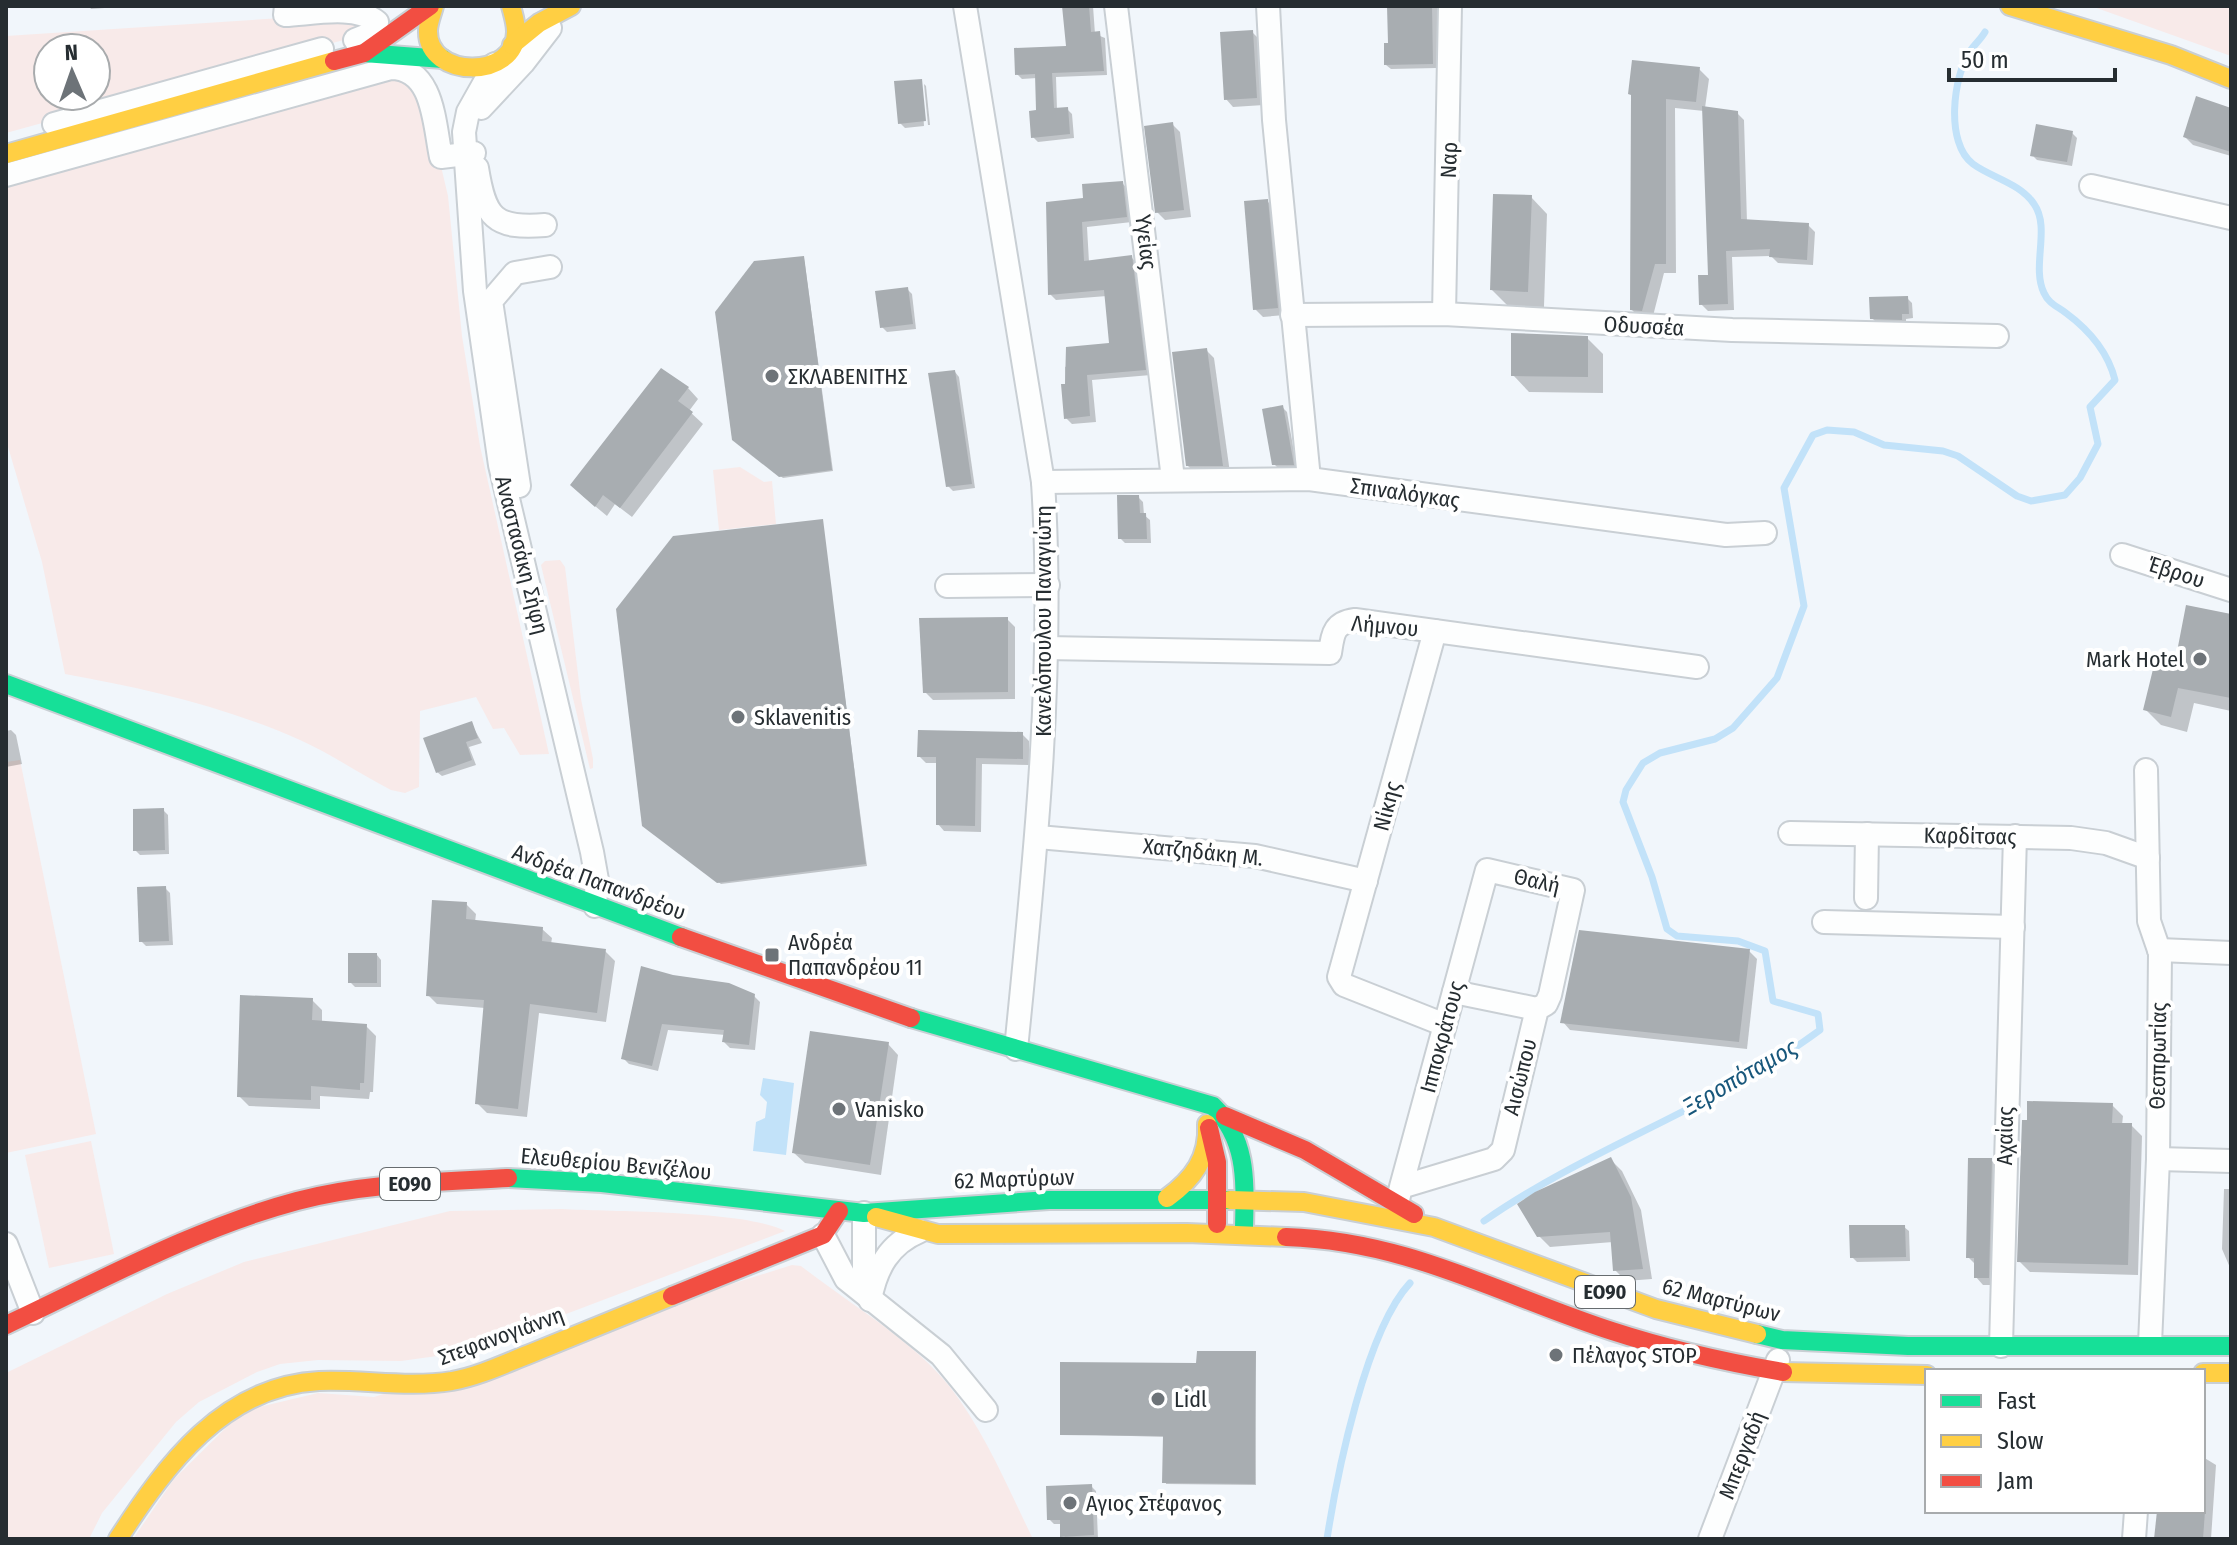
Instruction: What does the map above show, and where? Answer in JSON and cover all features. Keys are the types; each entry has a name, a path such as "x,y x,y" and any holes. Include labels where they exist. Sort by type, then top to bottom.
{"main road":[{"path":"351,58 432,6"},
{"path":"432,6 428,27 436,54"},
{"path":"511,6 516,26 512,45"},
{"path":"2010,6 2171,55 2231,79"},
{"path":"6,154 351,58 436,54 471,70 495,64 512,45 557,9"},
{"name":"Ανδρέα Παπανδρέου","path":"6,684 815,986 1213,1106 1225,1116 1399,1195 1434,1227"},
{"path":"1186,1096 1207,1124 1216,1146 1217,1234"},
{"path":"1225,1116 1236,1131 1243,1152 1244,1235"},
{"path":"1167,1198 1202,1164 1207,1149 1207,1124"},
{"name":"Ελευθερίου Βενιζέλου","path":"6,1325 230,1223 297,1201 403,1184 478,1178 569,1179 864,1213"},
{"name":"62 Μαρτύρων","path":"864,1213 961,1205 1167,1198 1328,1205 1434,1227 1656,1309 1782,1340 1908,1346 2231,1346"},
{"path":"823,1235 839,1211"},
{"name":"ΕΟ90","path":"864,1213 920,1231 961,1235 1217,1234 1331,1240 1384,1248 1437,1264 1612,1331 1774,1372 1925,1375"},
{"name":"Στεφανογιάννη","path":"118,1539 196,1437 258,1393 312,1381 420,1386 463,1379 823,1235"},
{"path":"2205,1373 2231,1373"}],"street":[{"path":"6,175 351,58 374,33 377,22 366,15 351,13 285,15 286,6"},
{"name":"Κανελόπουλου Παναγιώτη","path":"965,6 1043,482 1048,585 1038,837 1016,1049"},
{"name":"Υγείας","path":"1116,6 1173,479"},
{"path":"1268,6 1292,315 1309,479"},
{"name":"Ναρ","path":"1444,314 1450,6"},
{"path":"463,154 481,109 554,24 557,9"},
{"path":"436,54 463,154 489,212 507,225 545,225"},
{"path":"6,137 351,58 413,72 428,94 441,157 463,154"},
{"path":"463,154 468,112 495,64"},
{"name":"Αναστασάκη Σήφη","path":"463,154 477,310 500,465 592,852 597,880 595,906"},
{"path":"2091,186 2231,218"},
{"path":"519,486 491,301 515,273 550,267"},
{"name":"Οδυσσέα","path":"1292,315 1444,314 1718,330 1997,336"},
{"name":"Σπιναλόγκας","path":"1043,482 1309,479 1726,535 1765,533"},
{"name":"Έβρου","path":"2122,555 2231,590"},
{"path":"947,586 1048,585"},
{"name":"Λήμνου","path":"1046,648 1330,653 1333,632 1340,622 1355,620 1697,667"},
{"name":"Νίκης","path":"1435,631 1340,981 1445,1025"},
{"name":"Θεσπρωτίας","path":"2146,770 2149,921 2159,950 2158,1159 2150,1344"},
{"name":"Καρδίτσας","path":"1790,833 2087,840 2148,858"},
{"path":"1866,898 1867,834"},
{"name":"Αχαίας","path":"2001,1346 2015,836"},
{"name":"Χατζηδάκη Μ.","path":"1038,837 1255,856 1366,881"},
{"name":"Θαλή","path":"1487,870 1573,890 1570,904"},
{"name":"Ιπποκράτους","path":"1399,1195 1487,870"},
{"name":"Αισώπου","path":"1399,1195 1500,1155 1537,1009 1549,999 1570,904"},
{"path":"1824,922 2013,927"},
{"path":"2159,950 2231,953"},
{"path":"1454,992 1537,1009"},
{"path":"2158,1159 2231,1161"},
{"path":"864,1213 864,1269 870,1300"},
{"path":"870,1300 874,1279 888,1253 896,1244 920,1231"},
{"path":"823,1235 846,1279 941,1355 986,1410"},
{"path":"6,1244 33,1313"},
{"name":"Μπεργαδή","path":"1710,1539 1774,1372 1782,1340"},
{"path":"2134,1539 2136,1513"}],"shaded area":[{"path":"2091,6 2231,6 2231,56"},
{"path":"328,15 363,17 358,36 112,104 112,32 67,32"},
{"path":"32,34 32,112 82,112 6,133 6,36"},
{"path":"397,71 424,94 448,196 462,336 480,446 549,754 520,755 504,728 493,729 476,697 420,711 419,787 405,793 391,790 323,751 272,728 155,692 65,674 42,562 6,440 6,179"},
{"path":"740,467 764,482 772,481 776,524 719,530 713,470"},
{"path":"560,560 565,567 581,699 593,759 593,768 590,769 541,565 545,561"},
{"path":"20,760 96,1134 6,1153 6,762"},
{"path":"91,1141 114,1254 49,1268 25,1155"},
{"path":"562,1209 710,1216 766,1224 785,1231 466,1352 401,1361 318,1360 280,1364 257,1372 199,1402 176,1422 102,1513 89,1539 6,1539 6,1373 167,1294 244,1262 450,1211"},
{"path":"792,1265 801,1266 880,1323 918,1354 950,1387 995,1461 1033,1539 133,1539 174,1479 243,1411 318,1393 374,1397"}],"water":[{"path":"763,1078 794,1083 786,1155 753,1151 756,1122 765,1118 767,1102 760,1095"}],"building":[{"path":"1062,6 1089,6 1091,32 1100,31 1104,71 1052,73 1054,108 1068,107 1070,134 1031,138 1029,111 1036,110 1035,74 1015,75 1014,48 1066,46"},
{"path":"1387,6 1432,6 1433,64 1384,65 1384,43 1388,43"},
{"path":"1253,30 1257,98 1224,100 1220,32"},
{"path":"1632,60 1700,67 1696,102 1666,99 1666,264 1655,264 1642,311 1630,310 1631,95 1628,94"},
{"path":"922,79 926,121 898,124 894,81"},
{"path":"2196,96 2231,108 2231,152 2183,137"},
{"path":"1702,106 1738,111 1741,219 1809,223 1807,260 1769,257 1770,249 1726,251 1728,304 1699,305 1698,275 1708,275"},
{"path":"1173,122 1184,210 1155,213 1144,126"},
{"path":"2036,124 2073,131 2067,162 2030,156"},
{"path":"1123,181 1127,217 1082,222 1084,261 1132,255 1146,370 1087,375 1090,416 1064,419 1061,384 1065,384 1066,347 1109,343 1104,290 1048,295 1046,202 1083,198 1082,184"},
{"path":"1493,194 1532,195 1528,292 1490,290"},
{"path":"1268,199 1278,308 1253,310 1244,201"},
{"name":"ΣΚΛΑΒΕΝΙΤΗΣ","path":"804,256 832,470 779,477 732,440 715,312 754,261"},
{"path":"908,287 913,324 880,328 875,291"},
{"path":"1908,296 1909,314 1902,314 1902,320 1870,319 1869,297"},
{"path":"1511,333 1588,336 1588,377 1511,376"},
{"path":"1207,348 1223,466 1186,466 1172,352"},
{"path":"661,368 689,387 678,401 693,412 620,508 603,495 595,507 570,485"},
{"path":"955,370 972,484 946,487 928,373"},
{"path":"1283,405 1294,465 1272,465 1262,409"},
{"path":"1117,495 1139,495 1140,513 1146,513 1147,539 1118,539"},
{"name":"Sklavenitis","path":"823,519 866,864 717,883 642,826 616,609 673,536"},
{"name":"Mark Hotel","path":"2186,605 2231,614 2231,698 2178,688 2171,717 2143,710 2156,657 2175,662"},
{"path":"1008,617 1008,692 923,693 919,618"},
{"path":"472,721 478,738 466,742 472,760 436,773 423,738"},
{"path":"918,730 1023,732 1023,759 976,758 975,826 936,825 936,757 917,757"},
{"path":"164,808 165,850 133,851 133,809"},
{"path":"166,886 169,941 139,942 137,887"},
{"path":"432,900 467,902 466,919 543,927 542,941 606,949 597,1013 530,1004 518,1109 475,1104 484,1000 426,996"},
{"path":"1579,930 1750,949 1739,1042 1560,1023"},
{"path":"348,953 377,953 377,983 348,983"},
{"path":"641,966 673,975 729,983 755,994 749,1045 722,1042 724,1030 662,1024 652,1066 621,1059"},
{"path":"240,995 313,998 312,1020 367,1024 364,1083 360,1083 360,1090 311,1086 311,1100 237,1097"},
{"name":"Vanisko","path":"810,1031 889,1042 870,1165 792,1153"},
{"path":"2027,1101 2113,1103 2112,1123 2132,1123 2128,1265 2017,1262 2022,1120 2027,1120"},
{"path":"1611,1157 1631,1197 1643,1269 1613,1271 1610,1232 1537,1237 1517,1204 1535,1192"},
{"path":"1968,1158 1992,1158 1989,1278 1974,1278 1974,1258 1966,1258"},
{"path":"1849,1225 1905,1225 1906,1257 1850,1258"},
{"name":"Lidl","path":"1197,1351 1256,1351 1255,1484 1162,1483 1163,1436 1060,1435 1060,1362 1196,1363"},
{"name":"Αγιος Στέφανος","path":"1092,1484 1094,1535 1060,1537 1060,1520 1047,1520 1046,1486"},
{"path":"2157,1513 2205,1513 2203,1539 2154,1539"}],"waterway":[{"name":"Ξεροπόταμος","path":"1484,1221 1567,1171 1739,1082 1820,1030 1818,1014 1773,1001 1765,951 1738,941 1677,936 1667,929 1652,877 1623,802 1626,790 1643,763 1660,753 1715,739 1733,728 1777,678 1804,606 1784,488 1813,435 1827,430 1854,432 1884,445 1943,451 1958,456 2017,496 2031,501 2065,495 2080,478 2098,444 2090,407 2115,380 2108,360 2090,334 2044,293 2039,271 2041,224 2034,204 2014,186 1973,164 1958,141 1955,109 1959,77 1970,51 1985,32"},
{"name":"Ξεροπόταμος","path":"1327,1539 1346,1442 1367,1368 1394,1305 1410,1283"}],"traffic: fast":[{"path":"364,53 443,59"},
{"path":"6,684 681,937"},
{"path":"911,1018 1213,1106 1233,1133 1242,1162 1244,1228"},
{"path":"508,1178 602,1183 864,1213 1049,1200 1230,1200"},
{"path":"1757,1334 1782,1340 1908,1346 2231,1346"}],"traffic: slow":[{"path":"434,6 428,28 432,47 441,58 456,65 472,67 488,65 503,58 512,47 516,31 511,6"},
{"path":"512,45 539,23 571,6"},
{"path":"2010,6 2171,55 2231,79"},
{"path":"6,154 334,61"},
{"path":"1167,1198 1198,1167 1205,1147 1207,1124"},
{"path":"1230,1200 1304,1202 1434,1227 1656,1309 1757,1334"},
{"path":"876,1217 938,1234 1187,1233 1286,1237"},
{"path":"118,1539 177,1458 200,1434 254,1397 285,1386 319,1381 418,1384 462,1379 672,1296"},
{"path":"1783,1372 1925,1375"},
{"path":"2205,1373 2231,1373"}],"traffic: jam":[{"path":"334,61 364,53 430,6"},
{"path":"681,937 911,1018"},
{"path":"1225,1116 1305,1150 1414,1214"},
{"path":"1209,1128 1217,1162 1217,1224"},
{"path":"6,1325 185,1240 259,1212 323,1195 375,1187 508,1178"},
{"path":"672,1296 823,1235 839,1211"},
{"path":"1286,1237 1373,1248 1452,1272 1633,1338 1783,1372"}],"place":[{"name":"ΣΚΛΑΒΕΝΙΤΗΣ","path":"772,376"},
{"name":"Mark Hotel","path":"2200,659"},
{"name":"Sklavenitis","path":"738,717"},
{"name":"Ανδρέα Παπανδρέου 11","path":"772,955"},
{"name":"Vanisko","path":"839,1109"},
{"name":"Πέλαγος STOP","path":"1556,1355"},
{"name":"Lidl","path":"1158,1399"},
{"name":"Αγιος Στέφανος","path":"1070,1503"}]}
